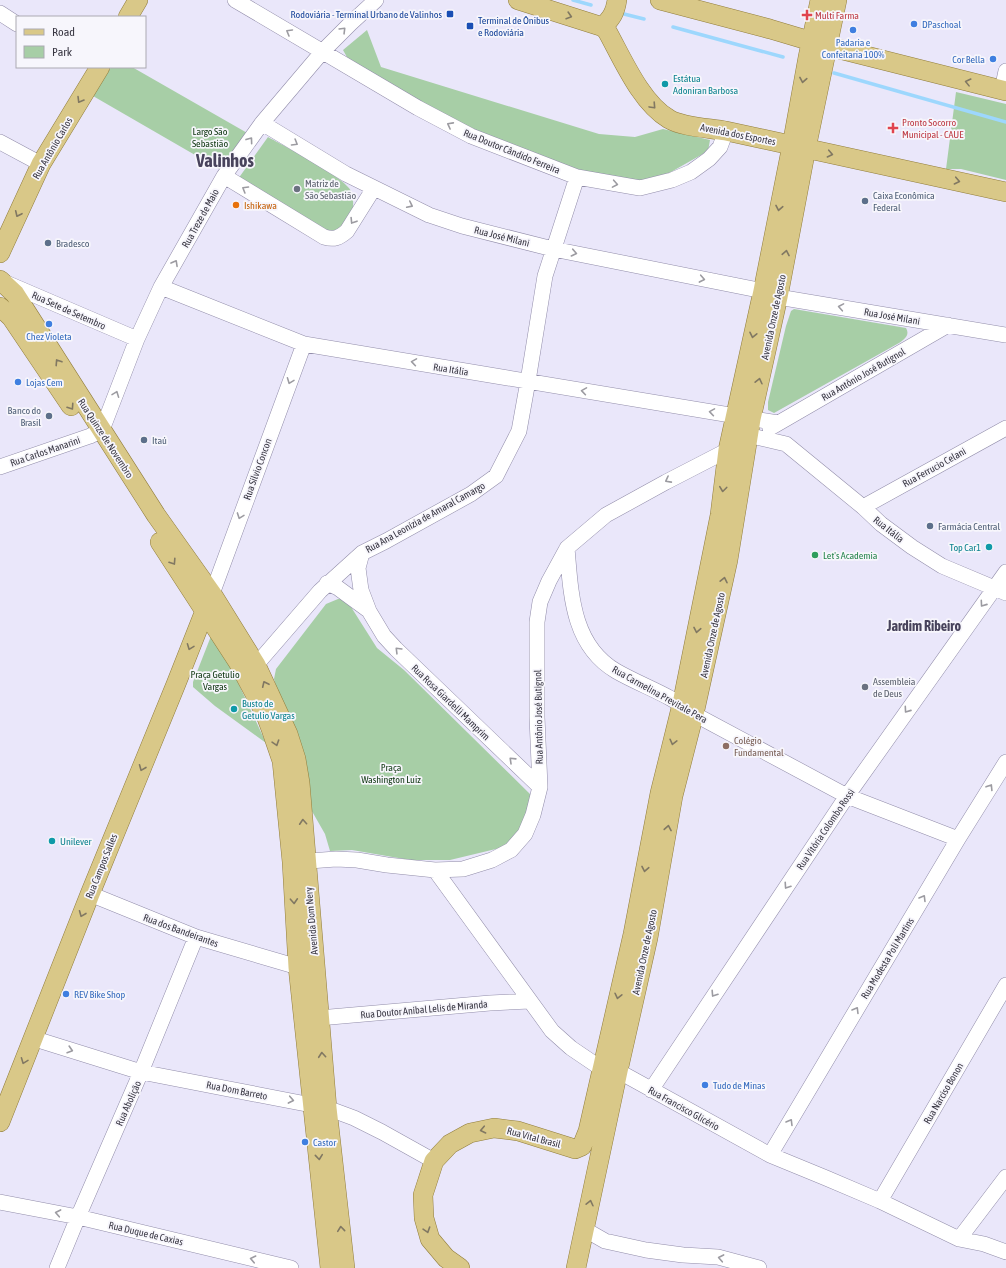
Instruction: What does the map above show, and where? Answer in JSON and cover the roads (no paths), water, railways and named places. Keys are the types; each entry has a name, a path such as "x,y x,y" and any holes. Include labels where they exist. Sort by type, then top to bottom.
{"main road":[{"path":"129,16 138,0"},
{"path":"518,0 603,26 612,16 616,8 616,0"},
{"path":"662,0 770,29 819,44 1004,90"},
{"name":"Avenida Onze de Agosto","path":"688,709 720,515 728,450 743,417 770,294 819,44 820,0"},
{"name":"Avenida Onze de Agosto","path":"819,44 837,0"},
{"name":"Avenida dos Esportes","path":"603,26 647,99 656,110 670,120 1006,192"},
{"name":"Rua Antônio Carlos","path":"0,253 41,164 95,69"},
{"path":"0,301 1,278"},
{"name":"Rua Quinze de Novembro","path":"1,278 25,311 96,433"},
{"path":"25,311 27,298 32,293"},
{"name":"Rua Quinze de Novembro","path":"0,307 11,317 156,515 208,603"},
{"name":"Avenida Onze de Agosto","path":"576,1268 595,1180 610,1070 633,934 660,793 688,709 728,560 751,439 743,417"},
{"name":"Avenida Dom Nery","path":"208,603 256,664 288,734 296,759 300,783 298,967 345,1268"},
{"name":"Avenida Dom Nery","path":"208,603 238,662 250,682 271,729 282,761 299,861 319,1018 320,1106 330,1268"},
{"name":"Rua Campos Salles","path":"0,1122 32,1038 208,603"},
{"name":"Avenida Onze de Agosto","path":"575,1149 582,1146 585,1141 610,1070"},
{"name":"Rua Vital Brasil","path":"460,1268 446,1258 430,1239 424,1218 423,1195 434,1161 450,1144 470,1133 494,1128 518,1131 575,1149"},
{"path":"575,1149 590,1169 595,1180"}],"street":[{"name":"Rua Doutor Cândido Ferreira","path":"236,0 345,66 418,108 471,136 577,177 640,188 672,180 691,172 709,159 720,147 726,131"},
{"name":"Rua Treze de Maio","path":"96,433 161,287 224,176 262,123 322,51 376,0"},
{"path":"0,13 16,23"},
{"path":"1004,90 1006,71"},
{"name":"Rua José Milani","path":"262,123 346,174 429,215 462,226 553,248 770,294 1006,335"},
{"path":"0,142 41,164"},
{"path":"224,176 324,237 333,239 341,237 347,231 374,188"},
{"name":"Rua Ana Leonízia de Amaral Camargo","path":"256,664 327,583 362,553 471,494 496,476 518,432 545,276 577,177"},
{"name":"Rua Sete de Setembro","path":"1,278 137,339"},
{"name":"Rua Itália","path":"161,287 304,344 778,423"},
{"name":"Rua Antônio José Butignol","path":"751,439 948,325"},
{"name":"Rua Sílvio Concon","path":"208,603 304,344"},
{"path":"751,439 786,444 778,423"},
{"name":"Rua Ferrucio Celani","path":"863,507 1006,428"},
{"name":"Rua Carlos Manarini","path":"0,466 96,433"},
{"name":"Rua Itália","path":"786,444 863,507 881,524 912,547 942,566 1000,590"},
{"name":"Rua Antônio José Butignol","path":"299,861 336,859 357,860 387,866 435,870 463,869 492,860 511,850 525,834 533,815 540,787 537,717 537,622 540,602 549,581 567,548 606,515 728,450"},
{"name":"Rua Carmelina Previtale Pera","path":"567,548 572,600 581,632 596,655 615,670 846,796 958,839"},
{"name":"Rua Rosa Giardelli Mamprim","path":"362,553 358,568 361,590 369,611 384,636 540,787"},
{"name":"Rua Vitória Colombo Rossi","path":"652,1090 846,796 1000,590 1006,572"},
{"name":"Rua Rosa Giardelli Mamprim","path":"327,583 338,588 369,611"},
{"name":"Rua Modesta Poli Martins","path":"770,1155 958,839 1006,762"},
{"name":"Rua Francisco Glicério","path":"435,870 552,1030 571,1048 610,1070 652,1090 770,1155 880,1201 959,1239 984,1244 1006,1252"},
{"name":"Rua dos Bandeirantes","path":"90,894 196,937 298,967"},
{"name":"Rua Abolição","path":"57,1268 141,1072 196,937"},
{"name":"Rua Narciso Bonon","path":"880,1201 1001,1006 1006,985"},
{"name":"Rua Doutor Aníbal Lelis de Miranda","path":"319,1018 490,1003 530,1001"},
{"name":"Rua Dom Barreto","path":"32,1038 141,1072 320,1106 354,1118 434,1161"},
{"path":"959,1239 1006,1177"},
{"name":"Rua Duque de Caxias","path":"0,1202 78,1217 291,1268"},
{"path":"584,1229 604,1241 646,1250 683,1255 718,1257 759,1268"}],"waterway":[{"path":"573,0 591,5"},
{"path":"624,14 644,19"},
{"path":"673,27 783,57"},
{"path":"834,73 1006,122"}],"place":[{"name":"Rodoviária - Terminal Urbano de Valinhos","path":"450,14"},
{"name":"Multi Farma","path":"807,15"},
{"name":"DPaschoal","path":"914,24"},
{"name":"Terminal de Ônibus e Rodoviária","path":"470,26"},
{"name":"Padaria e Confeitaria 100%","path":"853,30"},
{"name":"Cor Bella","path":"993,59"},
{"name":"Estátua Adoniran Barbosa","path":"665,84"},
{"name":"Pronto Socorro Municipal - CAUE","path":"893,128"},
{"name":"Matriz de São Sebastião","path":"297,189"},
{"name":"Caixa Econômica Federal","path":"865,201"},
{"name":"Ishikawa","path":"236,205"},
{"name":"Bradesco","path":"48,243"},
{"name":"Chez Violeta","path":"49,324"},
{"name":"Lojas Cem","path":"18,382"},
{"name":"Banco do Brasil","path":"49,416"},
{"name":"Itaú","path":"144,440"},
{"name":"Farmácia Central","path":"930,526"},
{"name":"Top Car1","path":"989,547"},
{"name":"Let's Academia","path":"815,555"},
{"name":"Assembleia de Deus","path":"865,687"},
{"name":"Busto de Getulio Vargas","path":"234,709"},
{"name":"Colégio Fundamental","path":"726,746"},
{"name":"Unilever","path":"52,841"},
{"name":"REV Bike Shop","path":"66,994"},
{"name":"Tudo de Minas","path":"705,1085"},
{"name":"Castor","path":"305,1142"}],"district":[{"name":"Valinhos","path":"225,161"},
{"name":"Jardim Ribeiro","path":"924,626"}],"park label":[{"name":"Largo São Sebastião","path":"210,136"},
{"name":"Praça Getulio Vargas","path":"215,680"},
{"name":"Praça Washington Luiz","path":"391,772"}]}
